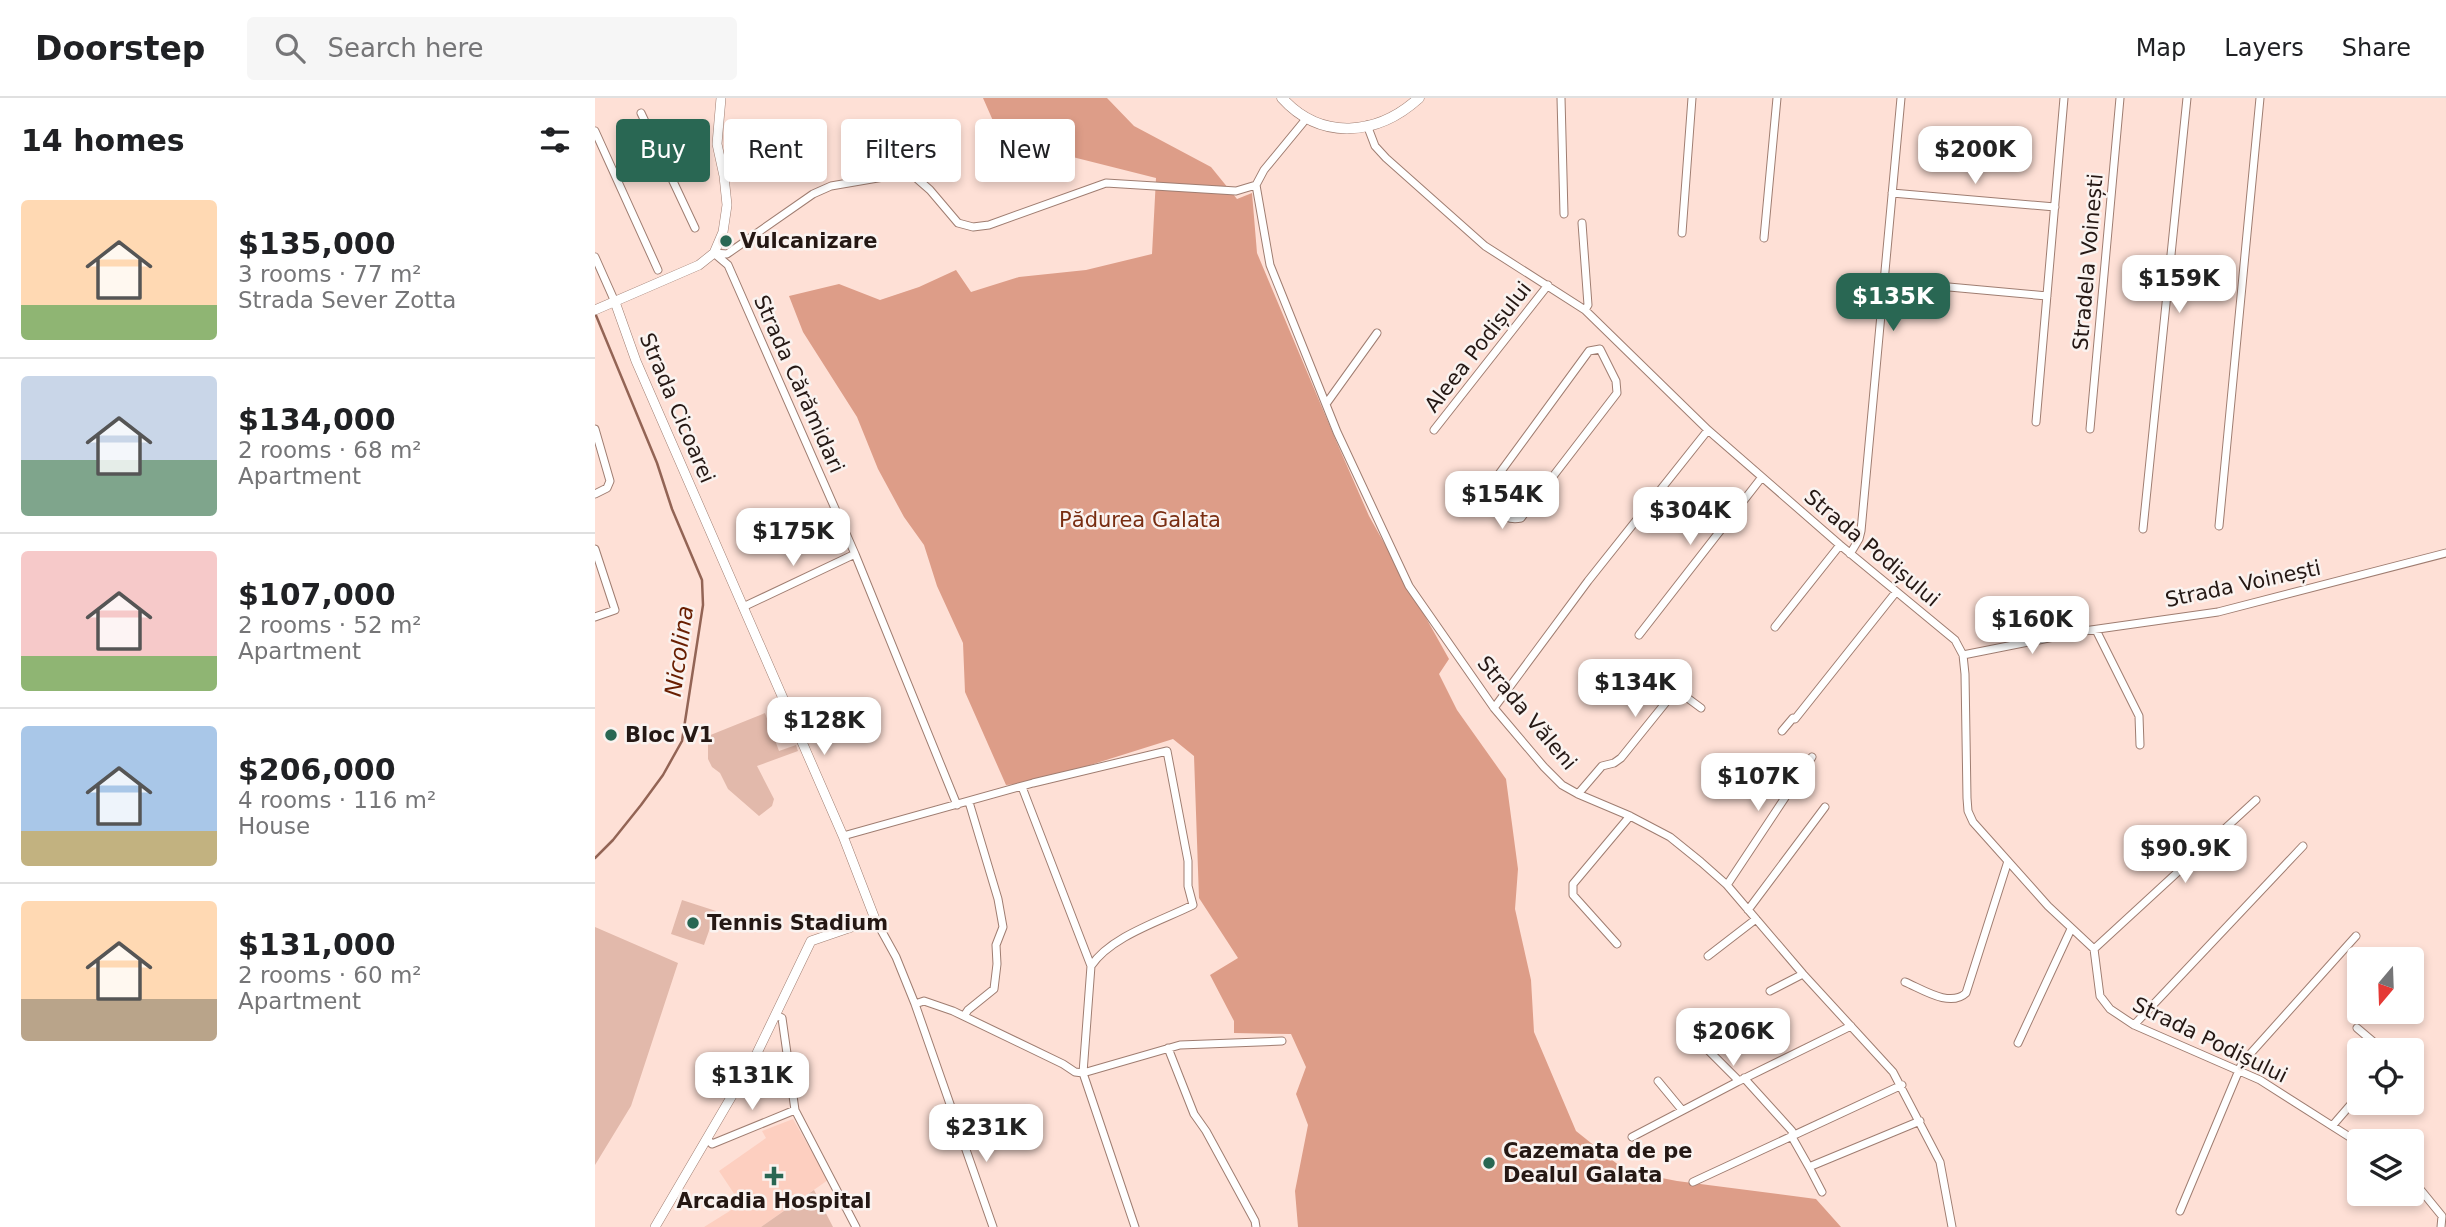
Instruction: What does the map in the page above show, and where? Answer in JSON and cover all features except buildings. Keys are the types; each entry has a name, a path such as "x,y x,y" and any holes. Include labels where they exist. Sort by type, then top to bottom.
{"main road":[{"path":"1282,98 1306,119 1332,128 1367,125 1392,117 1419,98"}],"street":[{"path":"595,310 699,265 714,253 723,232 727,205 717,144 721,98"},
{"path":"1561,98 1565,214"},
{"path":"1682,233 1692,98"},
{"path":"1765,238 1777,98"},
{"path":"1850,554 1861,531 1901,98"},
{"path":"2036,422 2064,98"},
{"name":"Stradela Voinești","path":"2090,429 2120,98"},
{"path":"2143,529 2187,98"},
{"path":"2219,526 2260,98"},
{"path":"641,113 695,228"},
{"path":"714,253 727,254 813,194 831,186 901,174 906,169 930,190 958,223 973,227 989,225 1105,183 1235,191 1256,185 1264,170 1306,119"},
{"name":"Strada Podișului","path":"1367,125 1375,146 1386,158 1473,236 1585,310 1708,430 1850,554 1955,640 1963,655"},
{"path":"595,131 658,270"},
{"name":"Strada Văleni","path":"1256,185 1270,265 1371,509 1409,586 1452,642 1494,708 1562,785 1670,837 1727,885 1803,974 1880,1056 1902,1085 1940,1162 1952,1227"},
{"path":"1892,193 2055,207"},
{"path":"1582,223 1588,305 1585,310"},
{"name":"Strada Cărămidari","path":"714,253 728,265 855,554 957,805"},
{"path":"595,257 610,304"},
{"path":"1883,281 2047,296"},
{"name":"Aleea Podișului","path":"1434,430 1548,285"},
{"name":"Strada Cicoarei","path":"610,304 843,836 874,919 896,957 993,1227"},
{"path":"1326,404 1377,333"},
{"path":"1600,349 1616,381 1617,393 1521,518 1507,518 1492,506 1488,489 1589,351 1600,349 1610,334"},
{"path":"595,429 610,481 607,488 595,494"},
{"path":"1494,708 1588,581 1708,430"},
{"path":"595,468 605,465"},
{"path":"1639,635 1762,477"},
{"path":"1775,626 1840,545"},
{"path":"595,549 615,610 595,617"},
{"name":"Strada Voinești","path":"1963,655 2096,630 2218,612 2446,553"},
{"path":"743,607 855,554"},
{"path":"1782,731 1795,719 1896,593"},
{"path":"2096,630 2139,716 2140,745"},
{"path":"1963,655 1969,811 1973,822 2071,929 2094,949 2256,800"},
{"path":"1578,794 1602,765 1614,763 1621,758 1671,696 1682,694 1701,708"},
{"path":"843,836 1164,750 1168,754 1188,860 1188,886 1193,905 1114,943 1091,965"},
{"path":"1727,885 1812,757"},
{"path":"1022,787 1091,965 1083,1073 1136,1227"},
{"path":"964,1016 995,989 996,944 1003,927 999,899 969,802"},
{"path":"1748,910 1825,807"},
{"path":"1617,944 1573,895 1573,884 1630,816"},
{"path":"2134,1025 2303,846"},
{"path":"1905,982 1951,1000 1966,993 2008,861"},
{"path":"655,1227 757,1053 811,942 874,919"},
{"path":"1707,956 1756,919"},
{"path":"2018,1043 2071,929"},
{"path":"2180,1210 2242,1063 2356,936"},
{"name":"Strada Podișului","path":"2094,949 2100,996 2110,1009 2134,1025 2260,1080 2347,1135"},
{"path":"1770,992 1803,974"},
{"path":"915,1004 924,1001 964,1016 1075,1072 1083,1073 1180,1045 1282,1041"},
{"path":"776,1015 782,1018 795,1110 856,1227"},
{"path":"1632,1137 1851,1026"},
{"path":"2357,1028 2369,1038"},
{"path":"1688,1030 1742,1079 1792,1131 1822,1192"},
{"path":"1168,1048 1194,1114 1206,1130 1256,1227"},
{"path":"1658,1081 1682,1110"},
{"path":"1693,1182 1902,1085"},
{"path":"2333,1125 2347,1109"},
{"path":"707,1139 712,1144 795,1110"},
{"path":"1809,1167 1920,1121"},
{"path":"2424,1194 2442,1216 2441,1225"}],"shaded area":[{"path":"765,713 779,751 796,745 798,751 757,766 774,799 772,806 759,816 728,789 720,773 712,767 708,759 708,736"},
{"name":"Tennis Stadium","path":"682,900 716,911 704,945 671,934"},
{"path":"595,927 678,963 631,1106 595,1165"},
{"name":"Arcadia Hospital","path":"793,1119 828,1180 761,1227 704,1227 741,1204 719,1171 766,1138 762,1131"},
{"path":"814,1190 833,1227 761,1227"}],"green space":[{"name":"Pădurea Galata","path":"983,98 1107,98 1134,126 1211,167 1237,199 1252,193 1257,253 1337,443 1369,516 1449,659 1439,674 1457,710 1506,779 1518,869 1515,909 1531,980 1534,1032 1576,1131 1626,1171 1677,1181 1816,1199 1841,1227 1298,1227 1295,1191 1308,1125 1296,1094 1306,1067 1291,1034 1234,1033 1234,1021 1210,975 1238,958 1199,898 1194,756 1173,739 1033,783 1006,785 965,692 963,643 937,586 924,545 904,517 878,469 857,417 803,332 789,296 839,284 880,300 919,287 956,270 971,292 1019,277 1086,270 1152,254 1156,178 1075,158 1075,119 992,119"}],"waterway":[{"name":"Nicolina","path":"595,313 702,580 703,605 682,741 663,775 641,805 595,858"}],"place":[{"name":"Vulcanizare","path":"726,241"},
{"name":"Bloc V1","path":"611,735"},
{"name":"Tennis Stadium","path":"693,923"},
{"name":"Cazemata de pe Dealul Galata","path":"1489,1163"},
{"name":"Arcadia Hospital","path":"774,1176"}]}
